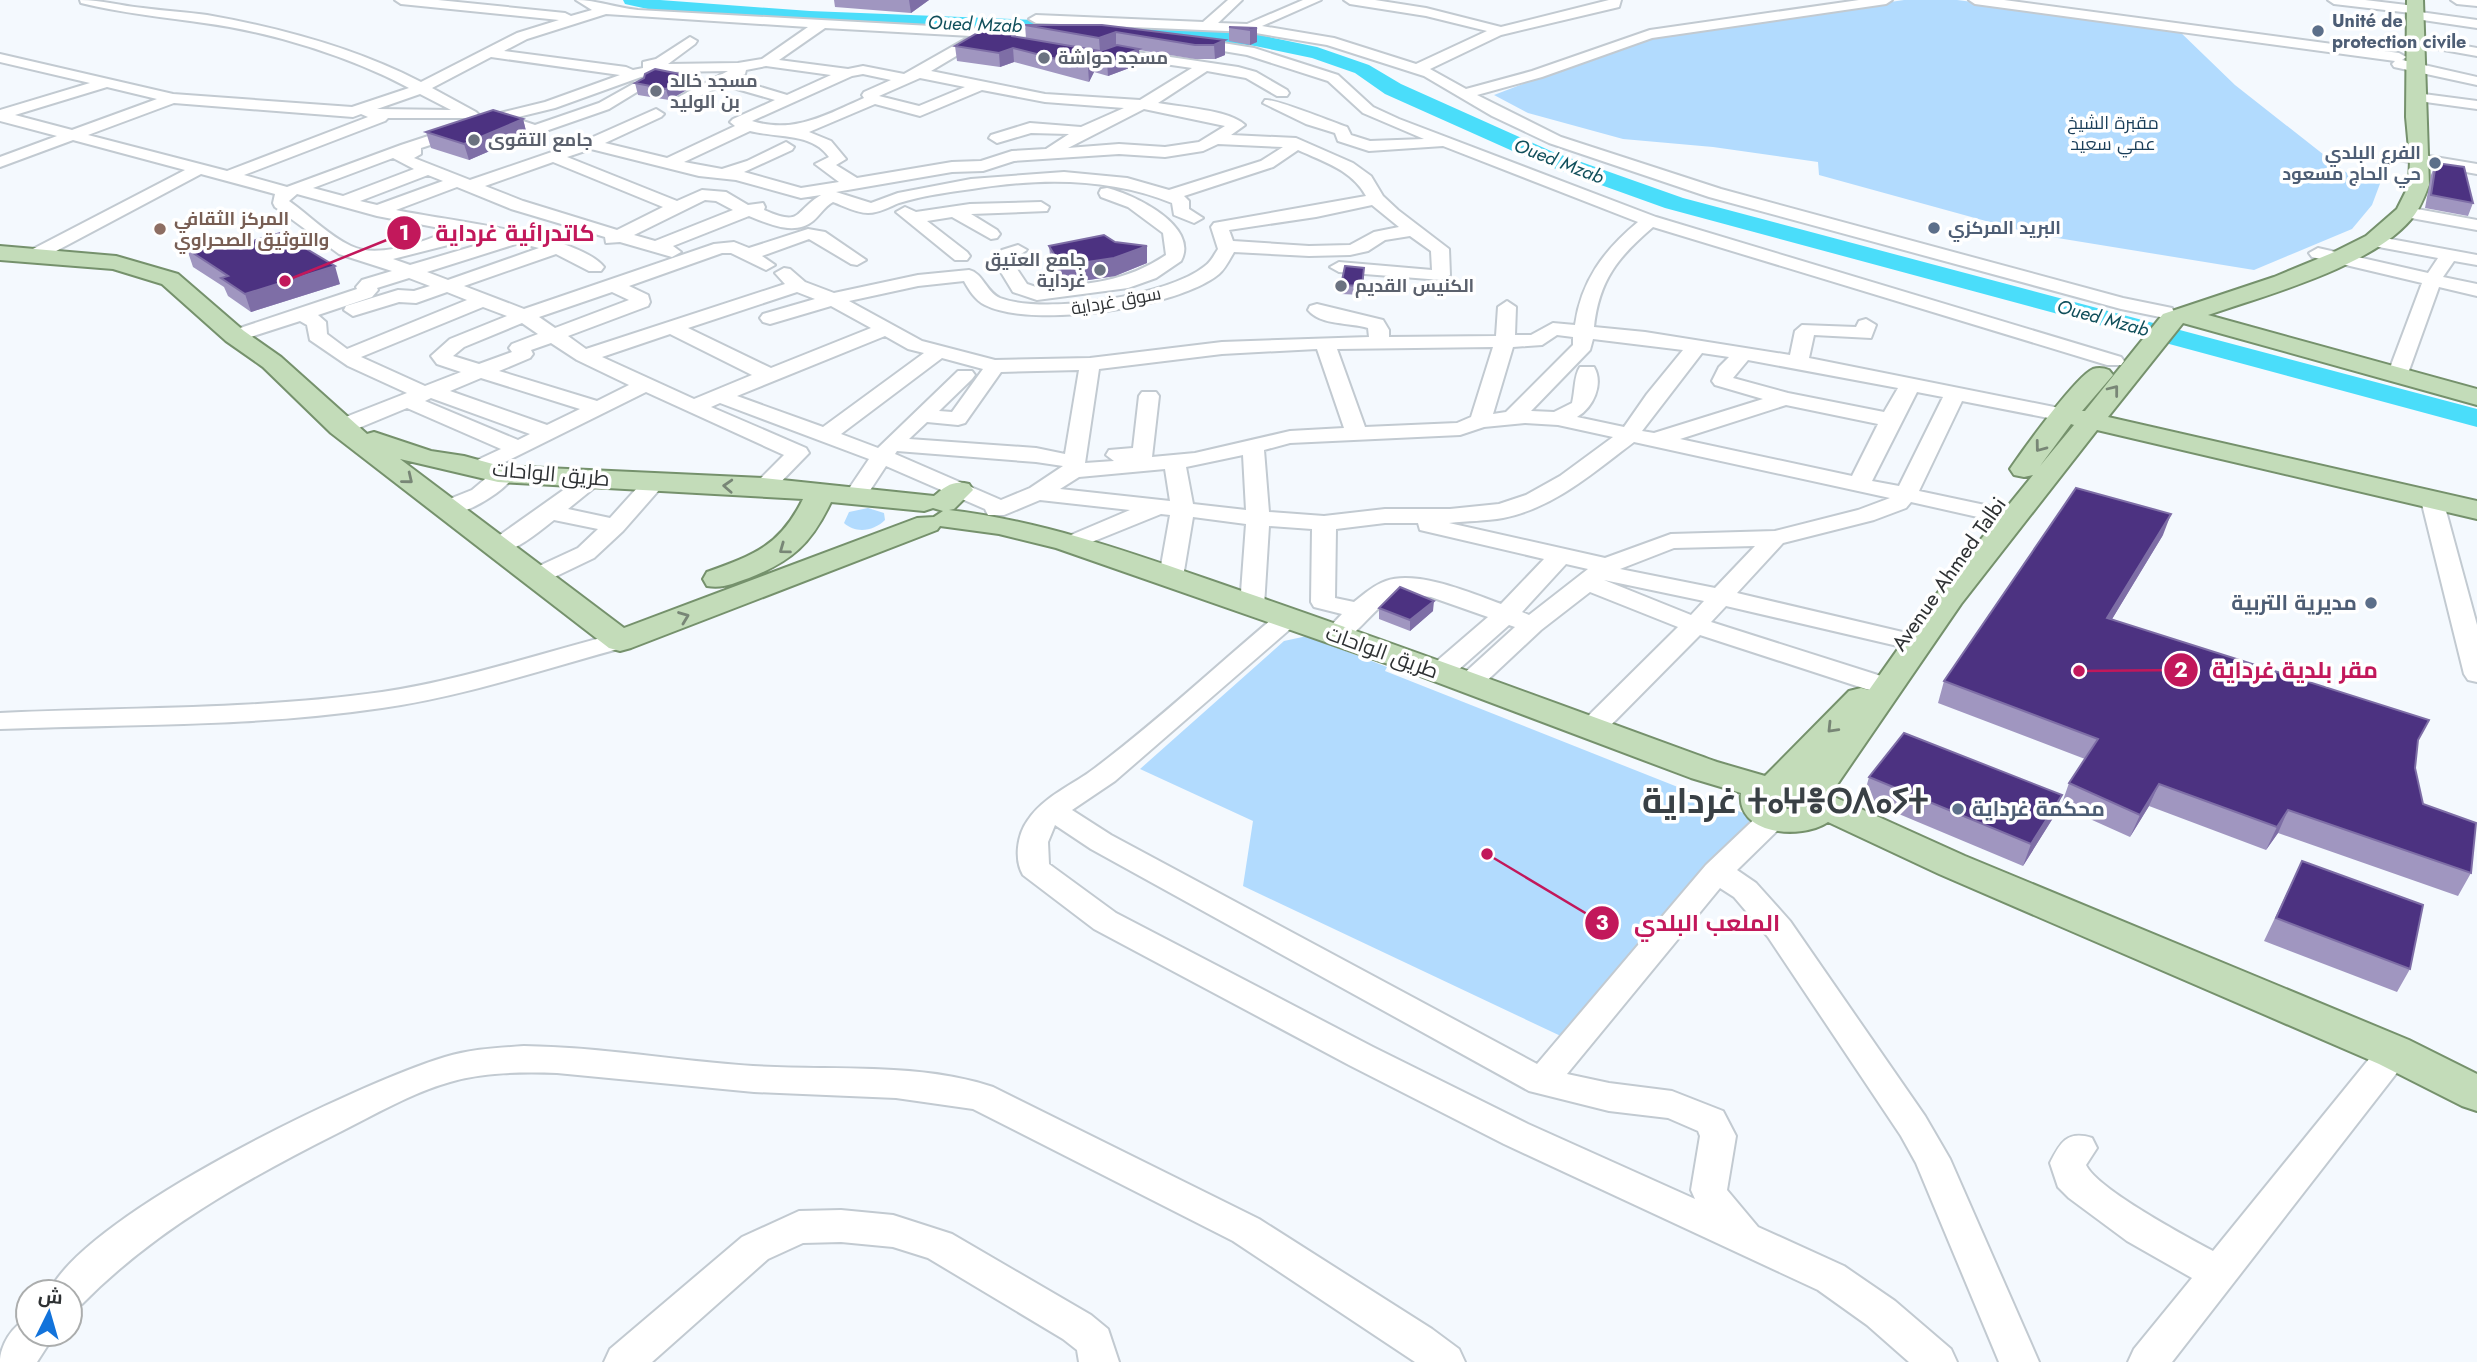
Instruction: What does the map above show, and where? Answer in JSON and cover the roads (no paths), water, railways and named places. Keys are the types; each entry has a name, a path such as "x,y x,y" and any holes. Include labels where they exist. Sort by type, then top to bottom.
{"main road":[{"path":"2169,315 2259,290 2340,258 2374,241 2406,212 2419,186 2404,170 2405,63 2410,14"},
{"path":"2169,315 2350,237 2374,220 2391,200 2404,170 2416,97 2405,63 2410,14"},
{"name":"طريق الواحات","path":"0,246 155,268 243,333 272,362 445,509 610,633 941,507 976,505 998,509 1065,540 1252,606 1304,614 1335,635 1786,801 2203,994 2388,1058"},
{"name":"طريق الواحات","path":"0,253 41,251"},
{"path":"2169,315 2477,397"},
{"name":"Avenue Ahmed Talbi","path":"1786,801 1875,683 1902,639 1990,513 2077,418 2122,361 2169,315"},
{"path":"1786,801 1950,598 2077,418 2477,510"},
{"name":"طريق الواحات","path":"346,426 388,446 426,458 492,471 763,487 855,496 941,507 999,525 1065,540"},
{"path":"610,633 777,555 798,536 821,493"},
{"path":"2388,1058 2477,1094"},
{"path":"2388,1058 2477,1117"}],"street":[{"path":"401,0 574,18"},
{"path":"582,0 607,9 822,24 1129,35 1249,51 1333,78 1355,120"},
{"path":"353,113 419,89 514,39 574,18 642,0"},
{"path":"1206,26 1236,0"},
{"path":"1250,28 1315,0"},
{"path":"1350,0 1426,12 1501,31"},
{"path":"1418,69 1501,31 1614,4 1615,0"},
{"path":"1464,94 1537,74 1639,37 1747,18 1886,0"},
{"path":"1975,0 2405,63 2477,81"},
{"path":"2334,0 2477,24"},
{"path":"2457,0 2477,2"},
{"path":"99,1 140,12 206,19 310,42 371,64 471,115"},
{"path":"662,1 798,10 982,30 1039,49"},
{"path":"1426,12 1444,4"},
{"path":"1065,5 1089,20"},
{"path":"480,8 473,12 551,26"},
{"path":"2410,14 2477,32"},
{"path":"2410,14 2477,52"},
{"path":"1567,15 1591,23"},
{"path":"1010,19 1250,28 1329,41 1418,69 1497,113 1555,140 1749,204 2169,315"},
{"path":"678,101 759,64 822,24"},
{"path":"980,78 920,111 874,99 869,95 916,76 982,30"},
{"path":"1615,30 1639,37"},
{"path":"0,58 168,97 353,113 471,115 541,100 661,62 690,41"},
{"path":"490,53 626,71"},
{"path":"1088,57 1105,59 1109,58 1109,54 1116,53 1195,66 1211,65 1251,75 1298,115"},
{"path":"469,228 442,241 382,243 345,250 281,203 281,197 292,190 407,148 497,118 550,105 638,73 657,69 759,64 848,73"},
{"path":"657,69 787,99"},
{"path":"1047,153 1081,130 1159,97 1200,69"},
{"path":"590,144 699,171 725,173 801,193 854,184 952,167 984,166 1012,156 1119,149 1165,152 1203,146 1237,124 1223,119 1138,104 1078,102 980,78 916,76 863,70 848,73 739,121 746,127 780,134 790,139 815,138 835,150 838,159 823,164 854,184"},
{"path":"0,116 104,83"},
{"path":"497,118 535,131 604,106 638,87"},
{"path":"0,162 168,97"},
{"path":"2416,97 2477,106"},
{"path":"725,173 753,164 790,139 874,99"},
{"path":"1078,102 1081,130"},
{"path":"997,138 1030,128 1060,110"},
{"path":"228,176 391,114"},
{"path":"320,230 464,183 555,157 656,114"},
{"path":"1256,140 1273,124 1298,115 1355,120 1443,143 1650,221 2122,361"},
{"path":"0,116 64,137 345,201 376,211 517,238 566,251 595,267"},
{"path":"1355,120 1344,138 1369,146 1443,143"},
{"path":"623,184 746,127"},
{"path":"1030,128 1081,130"},
{"path":"1216,139 1296,143 1352,169 1365,180 1376,199 1412,230 1440,249 1441,275 1339,267"},
{"path":"0,143 32,149"},
{"path":"1170,195 1266,164 1284,154 1296,143"},
{"path":"407,148 416,152 401,158 428,169 560,219 665,249 790,191"},
{"path":"555,157 676,207"},
{"path":"41,251 200,168"},
{"path":"345,201 428,169"},
{"path":"2404,170 2477,169"},
{"path":"243,333 398,296 415,296 444,285 621,235 636,225 696,197 713,195 786,224 806,217 818,202 831,196 866,208 877,207 890,200 967,185 1020,178 1074,176 1170,195 1181,201 1180,211 1194,218"},
{"path":"1018,188 1082,187 1134,203 1170,230 1187,258"},
{"path":"1376,199 1316,212 1220,227 1225,246 1309,251 1350,250 1362,247 1380,236 1412,230"},
{"path":"890,200 961,256"},
{"path":"914,218 954,211 1041,207"},
{"path":"954,211 991,234"},
{"path":"2406,212 2477,225"},
{"path":"382,243 420,220"},
{"path":"1513,418 1583,346 1583,333 1594,284 1619,247 1650,221"},
{"path":"747,254 799,235 813,234 857,260"},
{"path":"309,318 365,293 369,290 365,285 517,238"},
{"path":"2374,241 2477,260"},
{"path":"382,243 407,271 524,316 584,356 798,453 763,487"},
{"path":"595,407 441,356 457,343 524,316 720,247 734,247 915,345 995,366 1090,364 1222,348 1325,343 1541,340 1546,332 1553,329 1697,346 1798,362 2077,418"},
{"path":"1018,250 1008,254 1008,269 1020,288 1037,293 1121,284 1187,258"},
{"path":"2318,253 2477,290"},
{"path":"1140,255 1187,258"},
{"name":"سوق غرداية","path":"832,299 934,276 969,275 977,289 993,302 1019,308 1064,311 1110,305 1176,289 1219,267 1225,255 1187,258"},
{"path":"2397,376 2432,280 2449,255"},
{"path":"584,356 670,326 783,274"},
{"path":"346,426 523,354 519,348 641,302 614,285"},
{"path":"770,318 832,299"},
{"path":"347,356 481,301"},
{"path":"1480,421 1505,341 1507,307"},
{"path":"1317,310 1334,317 1366,320 1376,324 1379,330 1378,344"},
{"path":"309,318 317,337 347,356 518,448"},
{"path":"1798,362 1805,331 1809,329 1864,334 1866,325"},
{"path":"670,326 768,375"},
{"path":"694,407 884,330"},
{"path":"1325,343 1357,433"},
{"path":"1038,493 1324,523 1385,516 1450,516 1502,511 1534,500 1568,481 1628,436 1654,398 1697,346"},
{"path":"826,435 938,352"},
{"path":"1744,353 1726,371 1722,381 1785,399 1890,420"},
{"path":"1075,462 1090,364"},
{"path":"855,496 889,451 922,415 995,366"},
{"path":"1558,419 1581,406 1587,386 1587,372"},
{"path":"1860,483 1890,420 1911,384"},
{"path":"445,509 480,495 492,471 518,448 595,407 644,385"},
{"path":"1455,678 1532,625 1598,574 1671,541 1775,538 1866,515 1898,503 1905,496 1955,393"},
{"path":"422,395 545,432"},
{"path":"719,396 826,435 889,451 1036,455 1075,462 1143,466 1217,456 1240,451 1253,444 1290,437 1460,429 1480,421 1513,418 1558,419 1990,513"},
{"path":"998,509 1038,493 1075,462 1142,455 1149,396"},
{"path":"1657,440 1785,399"},
{"path":"1252,606 1258,518 1253,444"},
{"path":"889,451 941,507"},
{"path":"1171,578 1183,509 1174,460"},
{"path":"495,547 523,532 594,479"},
{"path":"535,577 586,553 655,482"},
{"path":"2432,500 2477,674"},
{"path":"1065,540 1157,507"},
{"path":"551,512 615,526"},
{"path":"1385,516 1562,554 1695,625 1875,683"},
{"path":"1304,614 1324,523"},
{"path":"1591,728 1695,625 1775,538"},
{"path":"1455,678 1506,614 1562,554"},
{"path":"1598,574 1721,597 1902,639"},
{"path":"1335,635 1392,586 1401,584 1427,588 1532,625"},
{"path":"1361,611 1304,614 1105,775 1052,810 1039,825 1033,842 1034,868 1105,921 1516,1134 1831,1278 1881,1313 1937,1362"},
{"path":"0,721 182,716 351,704 412,695 550,659 610,633"},
{"path":"1541,1082 1717,872 1786,801"},
{"path":"1052,810 1101,842 1541,1082 1609,1097 1672,1105 1711,1121 1718,1136 1709,1190 1717,1206 1753,1244"},
{"path":"1717,872 1745,890 1779,929 1913,1126 1931,1159 2019,1362"},
{"path":"2148,1362 2388,1058"},
{"path":"81,1278 142,1226 195,1191 365,1104 437,1073 487,1061 577,1061 690,1075 905,1085 951,1090 981,1097 1246,1230 1418,1341 1445,1362"},
{"path":"2078,1148 2068,1163 2071,1176 2082,1187 2140,1230 2218,1273"},
{"path":"624,1362 755,1248 799,1227 841,1226 893,1231 939,1245 1077,1327 1094,1341 1099,1362"}],"waterway":[{"name":"Oued Mzab","path":"632,0 666,7 810,17 1189,32 1255,40 1317,53 1362,69 1393,89 1545,157 1674,203 2477,418"}],"place":[{"name":"Unité de protection civile","path":"2318,31"},
{"name":"مسجد حواشة","path":"1044,58"},
{"name":"مسجد خالد بن الوليد","path":"656,91"},
{"name":"جامع التقوى","path":"474,140"},
{"name":"الفرع البلدي حي الحاج مسعود","path":"2435,163"},
{"name":"البريد المركزي","path":"1934,228"},
{"name":"المركز الثقافي والتوثيق الصحراوي","path":"160,229"},
{"name":"جامع العتيق غرداية","path":"1100,270"},
{"name":"كاتدرائية غرداية","path":"285,281"},
{"name":"الكنيس القديم","path":"1341,286"},
{"name":"مديرية التربية","path":"2371,603"},
{"name":"مقر بلدية غرداية","path":"2079,671"},
{"name":"محكمة غرداية","path":"1958,809"},
{"name":"الملعب البلدي","path":"1487,854"}],"district":[{"name":"غرداية ⵜⴰⵖⴻⵔⴷⴰⵢⵜ","path":"1785,801"}],"park label":[{"name":"مقبرة الشيخ عمي سعيد","path":"2113,133"}]}
